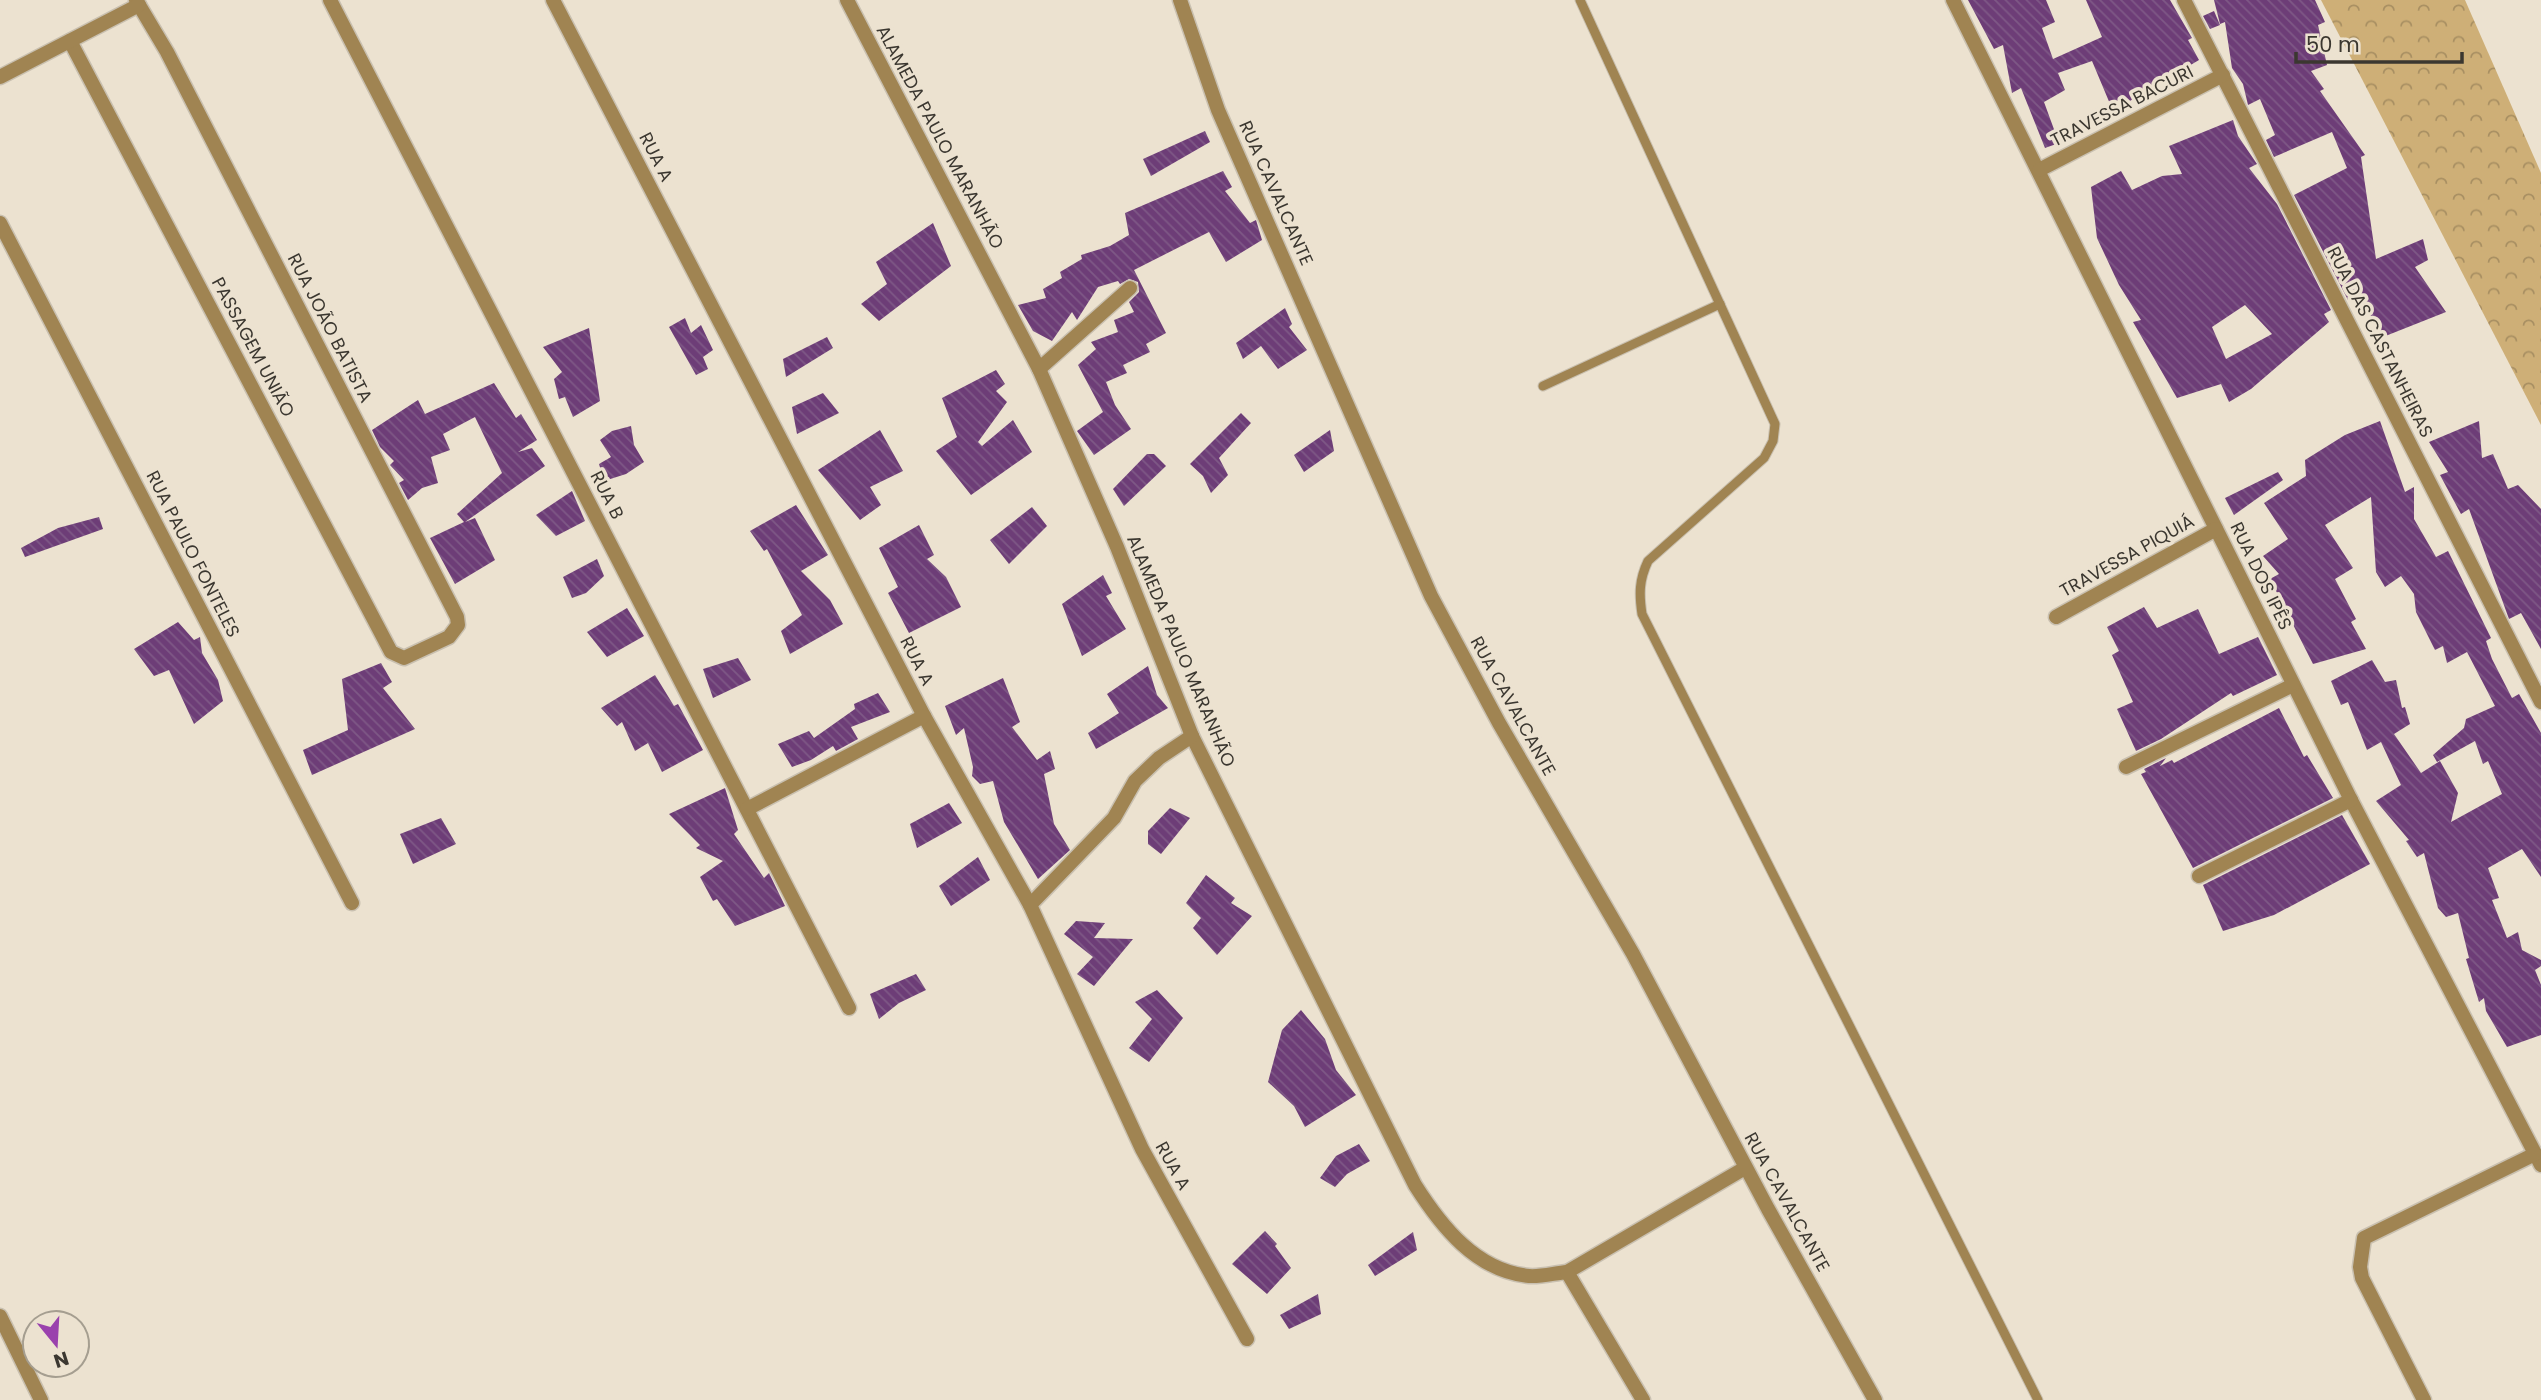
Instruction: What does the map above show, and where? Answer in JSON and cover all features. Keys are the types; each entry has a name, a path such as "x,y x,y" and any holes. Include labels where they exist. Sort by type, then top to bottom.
{"street":[{"name":"RUA B","path":"330,0 849,1007"},
{"name":"RUA A","path":"553,0 924,716 1030,905 1142,1149 1247,1339"},
{"name":"ALAMEDA PAULO MARANHÃO","path":"847,0 1039,369 1118,547 1192,736 1415,1185 1432,1213 1457,1240 1486,1263 1532,1277 1567,1272 1745,1168"},
{"name":"RUA CAVALCANTE","path":"1180,0 1218,110 1431,596 1499,723 1633,954 1745,1168 1875,1400"},
{"name":"RUA DOS IPÊS","path":"1953,0 2293,685 2538,1160"},
{"name":"RUA DAS CASTANHEIRAS","path":"2184,0 2541,702"},
{"path":"0,77 138,2"},
{"name":"RUA JOÃO BATISTA","path":"138,2 167,52 457,617 458,625 449,637 411,656"},
{"name":"PASSAGEM UNIÃO","path":"70,41 391,652 404,658 411,656"},
{"name":"TRAVESSA BACURI","path":"2039,170 2223,75"},
{"name":"RUA PAULO FONTELES","path":"0,223 352,903"},
{"path":"1039,369 1129,288"},
{"name":"TRAVESSA PIQUIÁ","path":"2056,617 2216,529"},
{"path":"2126,767 2293,685"},
{"path":"747,809 924,716"},
{"path":"1030,905 1114,818 1135,781 1159,758 1192,736"},
{"path":"2199,876 2351,800"},
{"path":"2424,1400 2362,1278 2360,1267 2364,1238 2538,1160"},
{"path":"1567,1272 1643,1400"},
{"path":"0,1316 41,1400"}],"lane":[{"path":"1580,0 1775,424 1773,441 1764,458 1648,561 1640,585 1642,614 2038,1400"},
{"path":"1544,386 1720,304"}],"green space":[{"path":"2321,0 2465,0 2541,173 2541,425"}],"building":[{"path":"1968,0 2046,0 2055,22 2042,28 2053,59 2102,37 2086,0 2170,0 2192,38 2188,40 2199,60 2113,111 2092,61 2058,73 2065,90 2044,102 2059,143 2045,148 2021,88 2012,93 2003,45 1994,49"},
{"path":"2214,0 2315,0 2325,22 2318,25 2327,65 2311,71 2324,89 2320,91 2365,155 2361,157 2376,259 2423,239 2428,260 2415,267 2446,312 2383,337 2358,294 2348,300 2294,195 2347,168 2332,132 2274,157 2266,140 2275,135 2260,99 2248,105 2243,84 2232,68 2225,22 2220,24"},
{"path":"2214,11 2220,25 2210,29 2203,16"},
{"path":"2233,120 2238,136 2257,164 2249,168 2277,204 2331,310 2324,314 2329,322 2251,389 2229,402 2221,384 2177,398 2133,322 2141,320 2119,285 2097,238 2091,187 2121,171 2132,190 2162,176 2182,174 2169,146","holes":["2245,305 2272,334 2226,359 2212,327"]},
{"path":"1205,131 1210,142 1151,176 1143,159"},
{"path":"1223,171 1232,187 1225,191 1250,223 1256,220 1262,240 1226,262 1209,232 1134,270 1166,333 1146,344 1150,352 1123,365 1127,373 1106,382 1115,405 1131,429 1094,455 1077,431 1103,412 1078,365 1096,349 1091,342 1118,332 1114,320 1134,312 1129,302 1139,292 1138,282 1129,279 1120,284 1118,281 1098,287 1077,320 1072,312 1052,341 1033,331 1018,305 1046,298 1043,289 1062,278 1060,272 1082,259 1081,255 1110,246 1129,235 1125,213"},
{"path":"933,223 951,266 879,321 861,304 887,284 876,262"},
{"path":"1285,308 1292,324 1289,327 1307,350 1278,369 1261,346 1243,359 1236,343"},
{"path":"685,318 691,333 701,325 713,350 703,357 708,369 696,375 669,327"},
{"path":"589,328 600,401 573,417 565,397 559,399 554,379 562,372 543,347"},
{"path":"827,337 833,348 786,377 783,359"},
{"path":"996,370 1005,384 996,391 1007,402 978,442 982,446 1013,420 1032,452 971,495 936,451 957,437 942,398"},
{"path":"494,383 516,418 521,414 537,440 518,452 532,448 545,466 465,522 475,518 495,560 455,584 430,538 464,522 457,514 502,473 475,417 443,434 450,450 431,457 438,483 422,488 408,500 399,483 404,480 390,465 394,461 380,447 372,430 418,400 425,414"},
{"path":"823,393 839,413 797,434 792,407"},
{"path":"1241,413 1251,423 1219,458 1228,475 1211,493 1203,476 1190,464"},
{"path":"2380,421 2405,492 2414,487 2414,519 2436,557 2448,551 2491,638 2486,641 2492,659 2512,698 2519,694 2541,733 2541,877 2522,849 2488,868 2499,898 2492,900 2507,938 2518,932 2522,950 2541,960 2541,966 2535,970 2541,985 2541,1035 2507,1047 2486,1011 2484,998 2479,1002 2466,959 2469,958 2458,913 2446,917 2438,908 2424,853 2417,857 2406,841 2409,840 2376,801 2401,785 2381,742 2367,750 2348,702 2341,705 2331,681 2372,660 2385,682 2396,680 2402,708 2405,707 2410,724 2394,734 2421,773 2440,761 2458,793 2451,822 2502,794 2488,761 2483,764 2475,741 2437,762 2433,755 2464,728 2466,719 2495,706 2467,652 2447,663 2443,646 2435,650 2416,612 2414,594 2401,576 2385,587 2376,572 2371,497 2325,525 2353,568 2335,579 2356,619 2351,622 2366,649 2313,664 2270,579 2279,574 2263,556 2288,539 2264,503 2306,476 2305,460 2345,435"},
{"path":"2479,421 2482,458 2493,454 2508,489 2518,485 2541,509 2541,649 2521,613 2509,619 2469,509 2461,514 2440,475 2448,472 2429,442"},
{"path":"631,426 634,445 644,462 626,474 604,481 599,464 611,457 600,440 612,431"},
{"path":"880,430 903,471 870,487 881,505 860,520 818,470"},
{"path":"1330,430 1334,451 1304,472 1294,455"},
{"path":"1147,454 1154,454 1166,466 1124,506 1113,489"},
{"path":"2278,472 2283,480 2234,515 2225,498"},
{"path":"572,491 585,521 556,536 536,515"},
{"path":"796,505 828,555 801,571 830,600 843,624 790,654 781,631 802,615 767,549 764,551 750,531"},
{"path":"1032,507 1047,526 1009,564 990,540"},
{"path":"99,517 103,529 25,557 21,548 58,528"},
{"path":"919,525 934,555 927,559 946,577 961,607 909,633 888,593 898,587 879,548"},
{"path":"597,559 604,576 586,593 572,598 563,577"},
{"path":"1103,575 1112,593 1106,596 1126,629 1082,656 1062,604"},
{"path":"2144,607 2157,628 2198,609 2219,654 2258,637 2277,675 2233,696 2231,693 2161,739 2136,751 2117,709 2133,702 2112,655 2119,651 2107,627"},
{"path":"627,608 644,636 607,657 587,632"},
{"path":"178,622 194,640 200,637 202,653 218,680 223,701 194,724 169,670 154,676 134,649"},
{"path":"738,658 751,680 713,698 703,669"},
{"path":"381,663 392,682 383,688 415,729 312,775 303,750 348,730 342,679"},
{"path":"1148,666 1157,695 1168,708 1096,749 1088,733 1119,713 1107,694"},
{"path":"655,675 674,706 678,704 703,750 662,772 648,743 635,751 622,722 617,726 601,708"},
{"path":"1003,678 1020,722 1012,727 1037,760 1050,751 1055,769 1044,774 1054,824 1070,850 1038,879 1004,822 993,781 980,784 972,776 973,767 964,728 956,735 945,706"},
{"path":"878,693 890,712 851,727 858,739 836,751 833,746 811,760 792,767 778,744 809,731 814,738 855,709 854,704"},
{"path":"2279,708 2304,757 2307,755 2333,798 2193,868 2141,774 2146,772 2144,769 2166,758 2160,766 2172,760 2174,763"},
{"path":"725,788 738,830 734,834 764,878 769,873 785,906 735,926 717,899 713,901 700,877 723,861 696,848 700,845 669,814"},
{"path":"949,803 962,823 917,848 910,824"},
{"path":"1170,808 1190,818 1161,854 1148,844 1148,831"},
{"path":"2342,815 2370,864 2274,915 2223,931 2203,885"},
{"path":"441,818 456,844 413,864 400,834"},
{"path":"978,857 990,880 951,906 939,886"},
{"path":"1206,875 1235,898 1231,903 1252,916 1217,955 1193,928 1201,918 1186,903"},
{"path":"1076,921 1105,923 1094,938 1133,939 1094,986 1077,974 1093,957 1064,934"},
{"path":"916,974 926,990 899,1003 879,1019 870,994"},
{"path":"1157,990 1183,1018 1149,1062 1129,1048 1152,1019 1135,1002"},
{"path":"1301,1010 1325,1039 1336,1070 1356,1095 1305,1127 1294,1106 1268,1082 1282,1030"},
{"path":"1359,1144 1370,1161 1347,1174 1335,1187 1320,1178 1336,1156"},
{"path":"1265,1231 1277,1244 1275,1246 1291,1268 1267,1294 1232,1264"},
{"path":"1413,1232 1417,1250 1375,1276 1368,1265"},
{"path":"1318,1294 1321,1314 1289,1329 1280,1315"}]}
